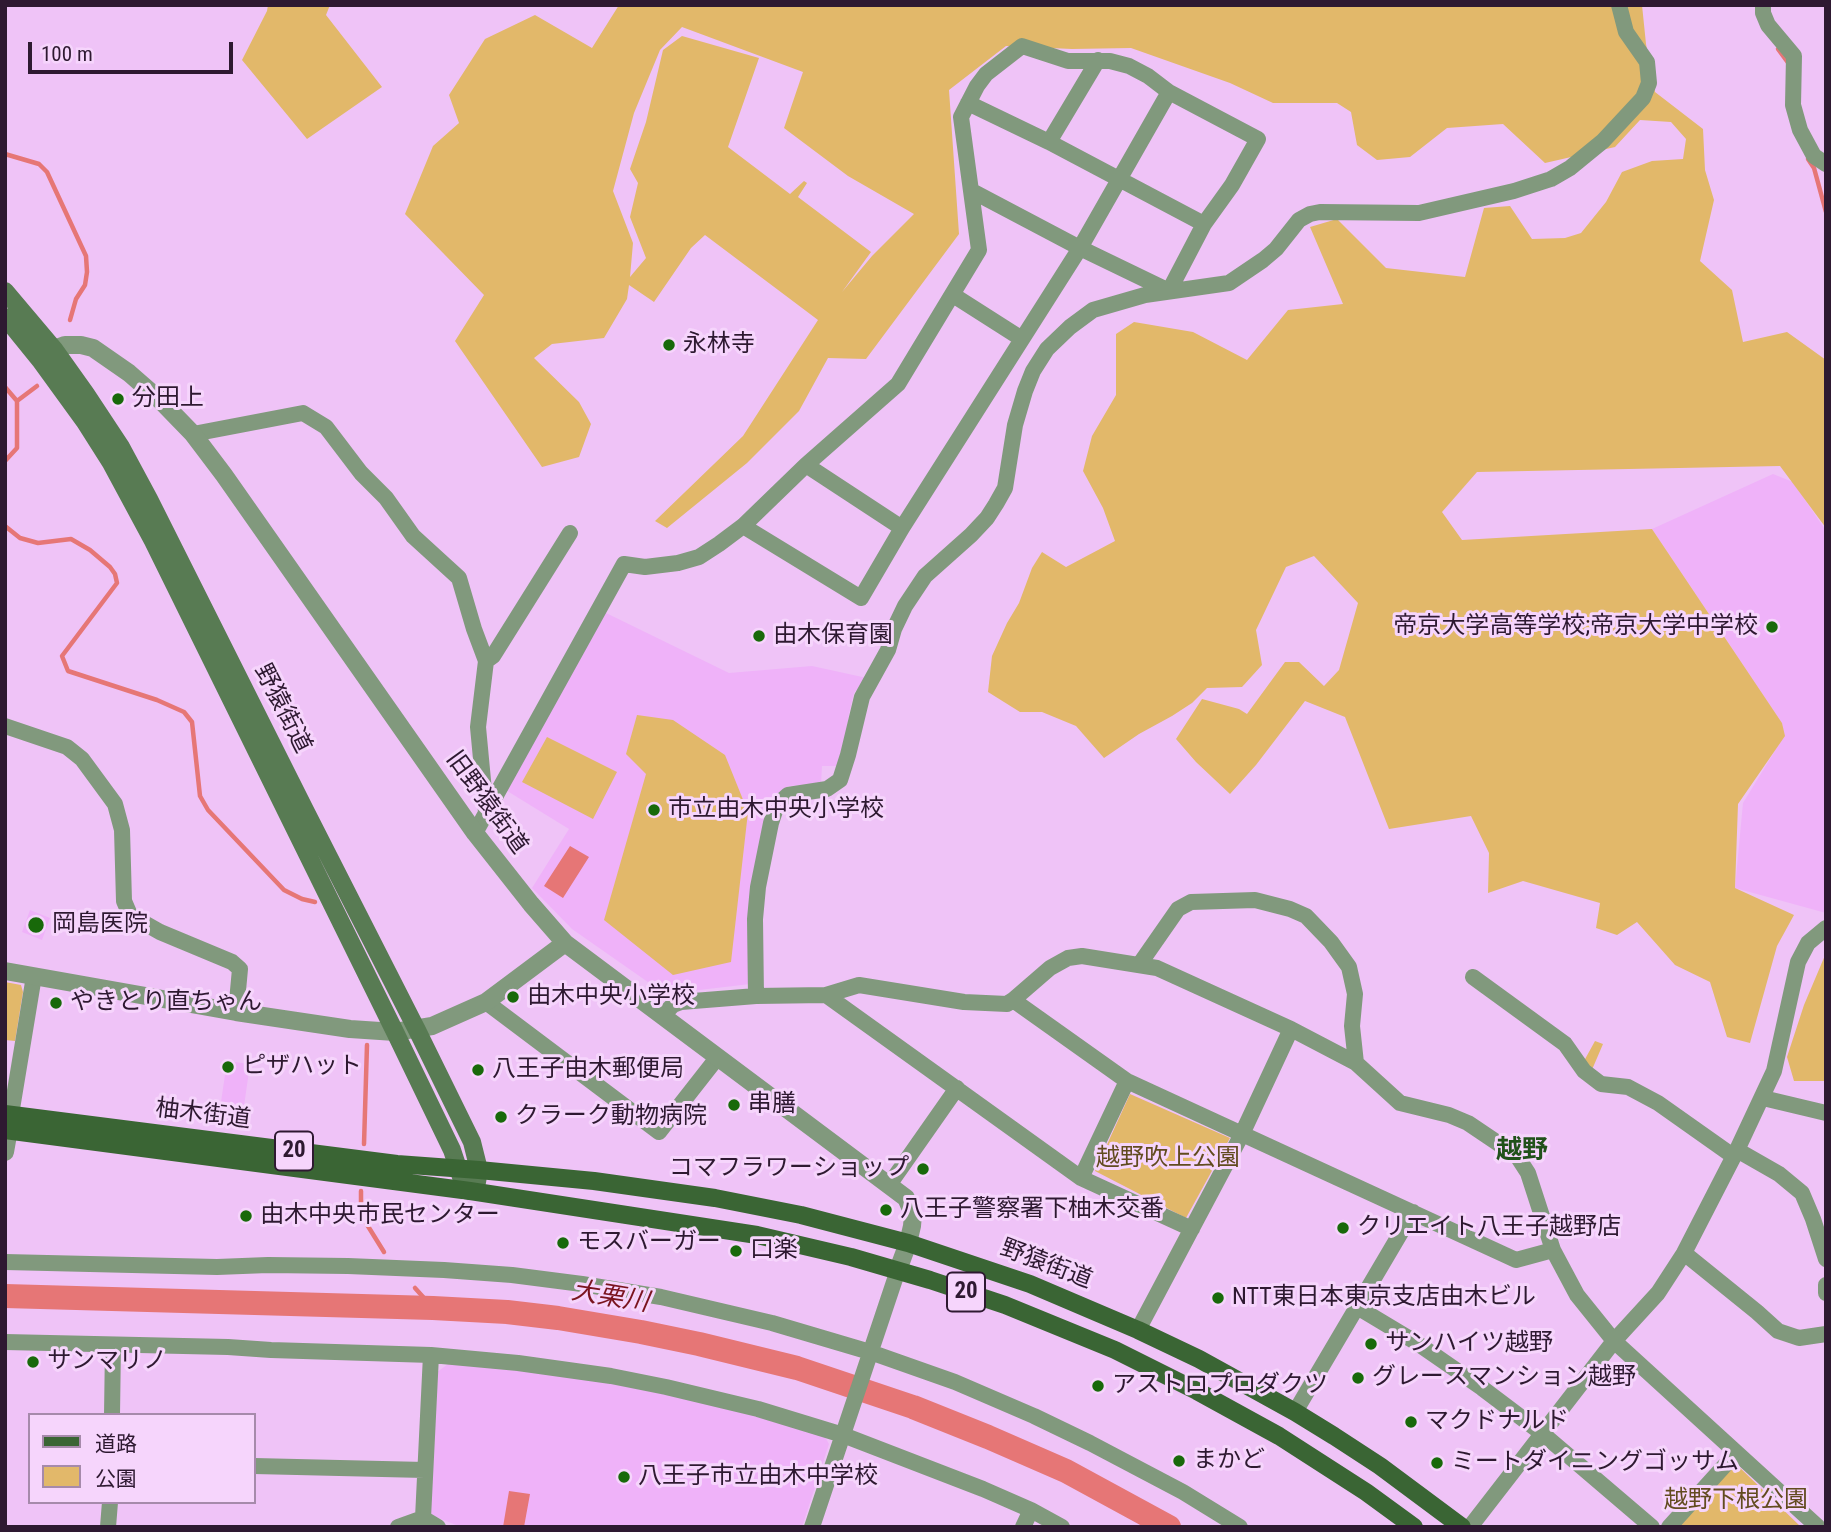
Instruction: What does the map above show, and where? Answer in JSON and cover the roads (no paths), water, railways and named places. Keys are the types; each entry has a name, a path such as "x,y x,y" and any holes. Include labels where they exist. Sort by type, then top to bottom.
{"main road":[{"name":"野猿街道","path":"5,291 47,354 153,541 395,1032 452,1150 462,1180 470,1191"},
{"name":"野猿街道","path":"5,317 47,354 114,436 140,480 417,1030 472,1142 479,1170 594,1181 715,1198 776,1210 860,1229 1030,1284 1138,1330 1208,1364 1295,1412 1380,1466 1462,1527"},
{"name":"柚木街道","path":"8,1122 397,1164 479,1170"},
{"name":"柚木街道","path":"8,1122 470,1191"},
{"path":"470,1191 477,1182 479,1170"},
{"name":"20","path":"470,1191 757,1235 817,1248 898,1270 1030,1314 1087,1338 1226,1406 1287,1441 1414,1527"}],"street":[{"path":"756,996 755,919 758,887 776,805 788,794 827,789 840,780 862,697 888,650 905,606 925,576 987,518 1004,488 1015,425 1025,391 1047,349 1093,310 1145,295 1229,282 1269,254 1299,220 1310,214 1419,213 1514,191 1550,179 1570,168 1603,141 1643,98 1649,83 1647,62 1626,32 1619,5"},
{"path":"1762,5 1768,25 1794,56 1793,105 1800,130 1814,156 1826,164"},
{"path":"475,833 624,564 645,567 678,564 699,557 719,544 743,526 806,465 898,384 979,250 961,117 976,86 986,74 1022,46 1068,61 1098,60 1129,66 1169,92 1258,139 1232,184 1204,224 1169,291"},
{"path":"1049,142 1098,60"},
{"path":"743,526 861,598 902,528 1080,248 1169,92"},
{"path":"968,103 1049,142 1204,224"},
{"path":"972,191 1169,291"},
{"path":"953,295 1023,340"},
{"name":"旧野猿街道","path":"47,354 65,345 93,348 145,387 193,434 475,833 565,943 906,1198 913,1214 908,1243 898,1270"},
{"path":"193,434 303,412 326,427 361,472 386,498 413,536 458,578 486,661 478,727 486,812"},
{"path":"806,465 902,528"},
{"path":"486,661 493,656 570,533"},
{"path":"5,726 67,747 82,759 115,804 122,830 124,901 130,915 163,933 232,962 240,969 236,1012"},
{"path":"1139,965 1178,909 1191,902 1255,900 1307,916 1349,967 1354,994 1352,1026 1356,1063"},
{"path":"1470,1527 1614,1341 1658,1293 1684,1253 1774,1071 1798,962 1808,943 1826,928"},
{"path":"5,971 236,1012 350,1029 395,1032 432,1026 486,1002 565,943"},
{"path":"662,1016 673,1005 681,1002 756,996 826,995 859,985 964,1002 1007,1004 1050,968 1068,958 1082,956 1157,968 1291,1029 1356,1063 1400,1103 1449,1115 1468,1123 1517,1156 1528,1172 1553,1251 1577,1295 1614,1341 1818,1527"},
{"path":"5,1153 13,1048 34,976"},
{"path":"1473,977 1565,1044 1584,1071 1601,1084 1628,1087 1658,1103 1735,1153 1779,1174 1802,1193 1826,1259"},
{"path":"826,995 1081,1178 1192,1229"},
{"path":"1013,1000 1127,1081 1516,1260 1553,1251"},
{"path":"486,1002 659,1132 717,1058"},
{"path":"1138,1330 1242,1134 1291,1029"},
{"path":"1081,1178 1127,1081"},
{"path":"889,1185 957,1088"},
{"path":"1762,1098 1826,1113"},
{"path":"1295,1412 1413,1212"},
{"path":"1684,1253 1778,1331 1798,1338 1826,1334"},
{"path":"5,1262 217,1267 348,1266 444,1270 512,1275 661,1297 772,1323 868,1359 955,1382 1045,1421 1146,1472 1240,1527"},
{"path":"812,1527 898,1270"},
{"path":"1826,1285 1826,1293"},
{"path":"1357,1307 1417,1343 1482,1388 1543,1434 1652,1527"},
{"path":"5,1342 431,1355 518,1363 611,1376 758,1409 843,1435 924,1465 1031,1510 1062,1527"},
{"path":"112,1413 113,1345"},
{"path":"423,1518 431,1355"},
{"path":"1669,1527 1736,1453"},
{"path":"256,1466 425,1471"},
{"path":"108,1527 110,1504"},
{"path":"1023,1527 1031,1510"},
{"path":"398,1527 423,1518"},
{"path":"423,1518 438,1527"}],"waterway":[{"path":"1778,49 1789,64"},
{"path":"5,154 39,164 47,172 86,256 85,285 76,299 70,320"},
{"path":"1808,159 1814,168 1826,212"},
{"path":"5,461 17,448 17,401 37,386"},
{"path":"5,387 17,401"},
{"path":"5,526 20,538 38,543 71,539 90,550 110,567 117,583 62,656 68,671 157,700 184,712 192,722 200,796 208,810 284,890 315,902"},
{"path":"364,1144 367,1045"},
{"path":"361,1191 361,1205 366,1223 384,1252"},
{"path":"415,1288 433,1308"},
{"name":"大栗川","path":"5,1296 507,1312 641,1332 797,1368 913,1407 1066,1471 1169,1527"}],"place":[{"name":"永林寺","path":"669,345"},
{"name":"分田上","path":"118,399"},
{"name":"帝京大学高等学校;帝京大学中学校","path":"1772,627"},
{"name":"由木保育園","path":"759,636"},
{"name":"市立由木中央小学校","path":"654,810"},
{"name":"岡島医院","path":"36,925"},
{"name":"由木中央小学校","path":"513,997"},
{"name":"やきとり直ちゃん","path":"56,1003"},
{"name":"ピザハット","path":"228,1067"},
{"name":"八王子由木郵便局","path":"478,1070"},
{"name":"串膳","path":"734,1105"},
{"name":"クラーク動物病院","path":"501,1117"},
{"name":"コマフラワーショップ","path":"923,1169"},
{"name":"八王子警察署下柚木交番","path":"886,1210"},
{"name":"由木中央市民センター","path":"246,1216"},
{"name":"クリエイト八王子越野店","path":"1343,1228"},
{"name":"モスバーガー","path":"563,1243"},
{"name":"口楽","path":"736,1251"},
{"name":"NTT東日本東京支店由木ビル","path":"1218,1298"},
{"name":"サンハイツ越野","path":"1371,1344"},
{"name":"サンマリノ","path":"33,1362"},
{"name":"グレースマンション越野","path":"1358,1378"},
{"name":"アストロプロダクツ","path":"1098,1386"},
{"name":"マクドナルド","path":"1411,1422"},
{"name":"まかど","path":"1179,1461"},
{"name":"ミートダイニングゴッサム","path":"1437,1463"},
{"name":"八王子市立由木中学校","path":"624,1477"}],"district":[{"name":"越野","path":"1522,1151"}],"park label":[{"name":"越野吹上公園","path":"1168,1159"},
{"name":"越野下根公園","path":"1736,1501"}]}
